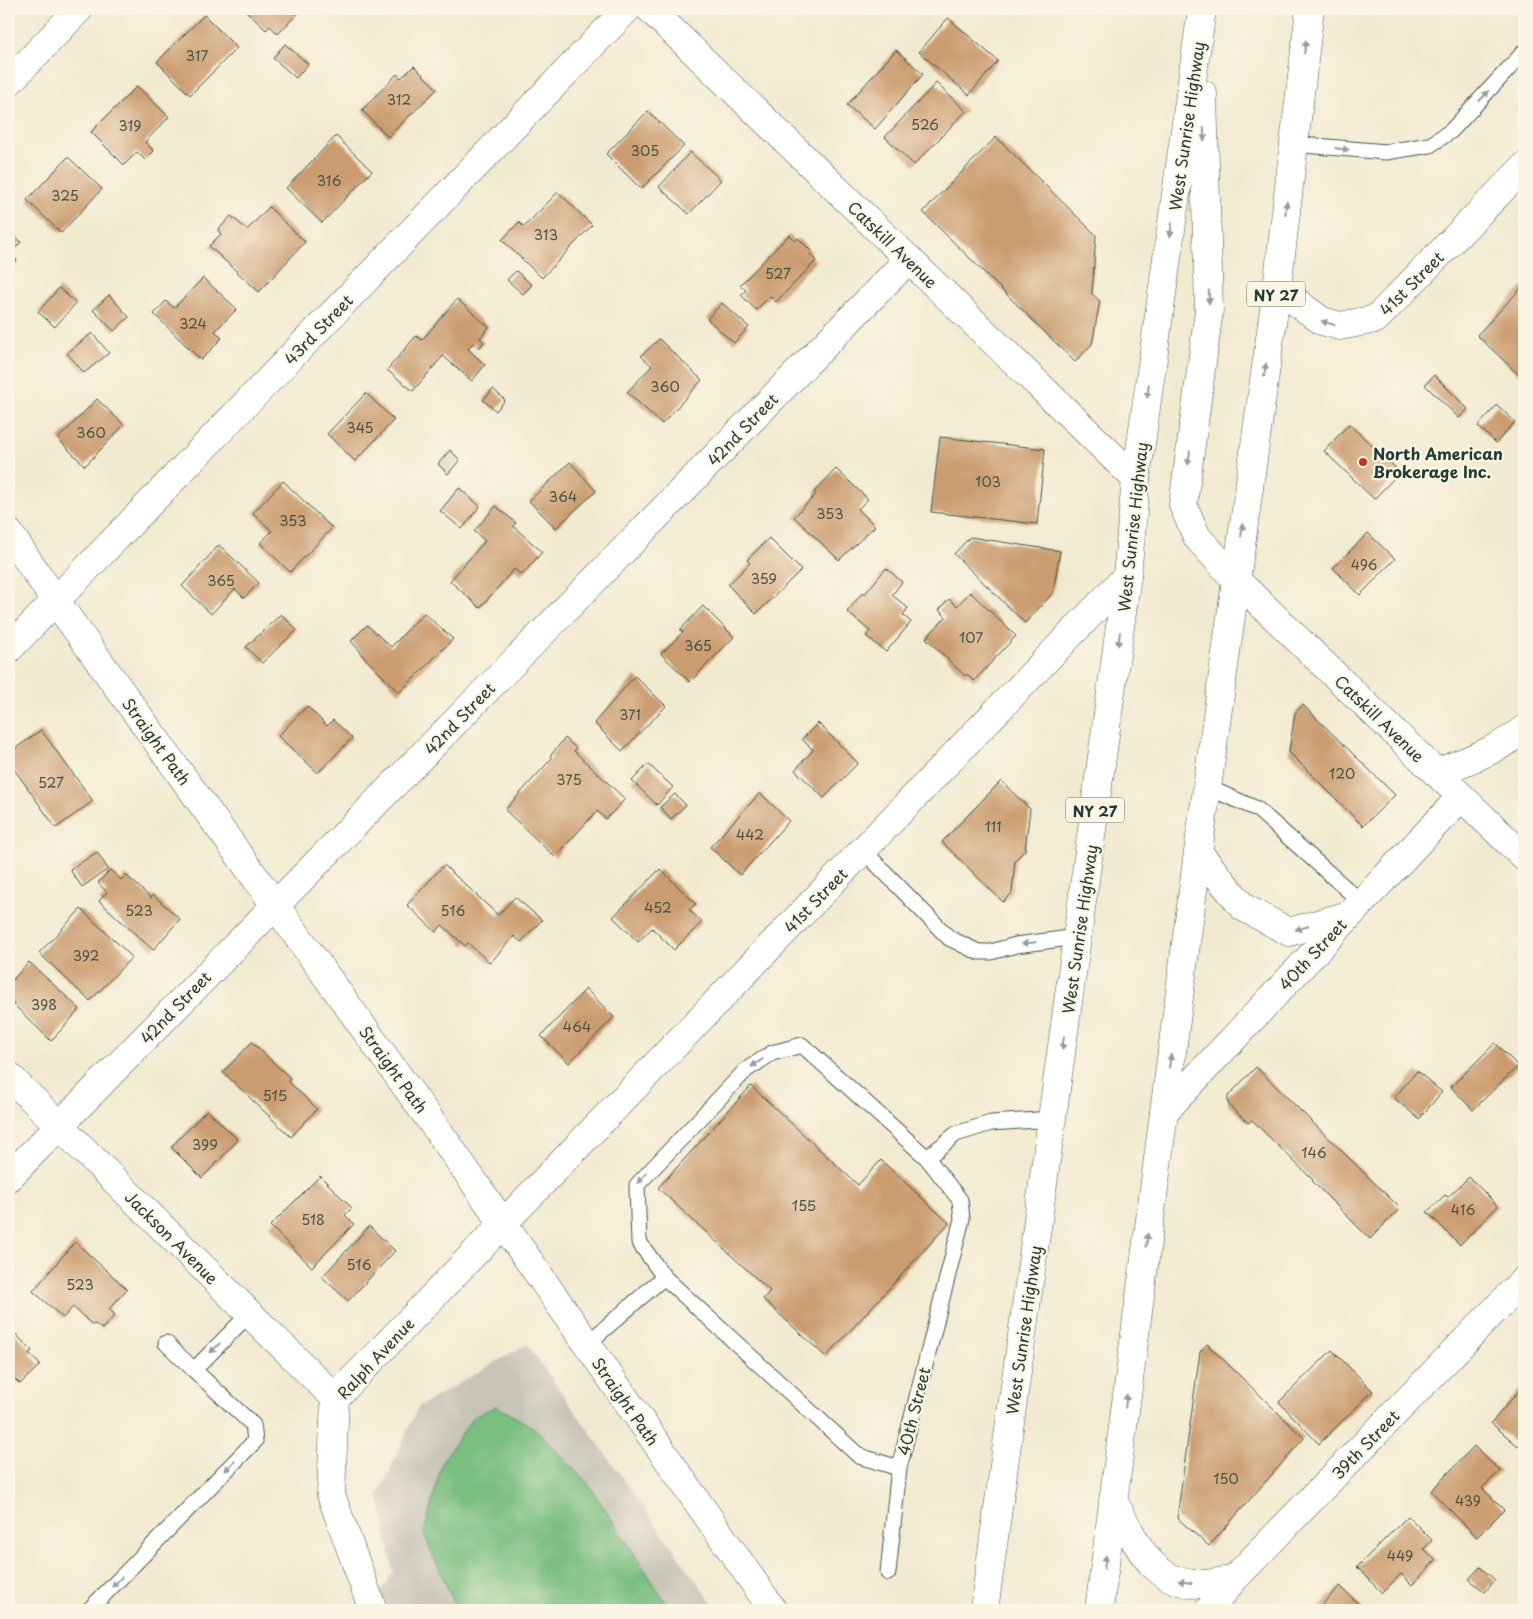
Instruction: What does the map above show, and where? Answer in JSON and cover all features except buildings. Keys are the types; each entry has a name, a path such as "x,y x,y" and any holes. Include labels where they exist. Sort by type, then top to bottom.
{"main road":[{"path":"9,82 79,9"},
{"name":"43rd Street","path":"9,649 627,9"},
{"name":"Catskill Avenue","path":"650,9 1136,479"},
{"name":"NY 27","path":"1099,1610 1198,852 1277,288 1310,9"},
{"name":"Catskill Avenue","path":"1201,12 1209,310 1183,505 1196,537 1235,579 1524,857"},
{"name":"West Sunrise Highway","path":"984,1610 1078,937 1127,576 1136,479 1201,12"},
{"name":"41st Street","path":"1277,288 1322,321 1340,326 1376,319 1524,167"},
{"name":"42nd Street","path":"9,1177 909,259"},
{"name":"Straight Path","path":"9,532 446,1142 773,1610"},
{"name":"41st Street","path":"503,1224 1127,576"},
{"path":"1436,773 1496,747 1513,738 1524,729"},
{"name":"40th Street","path":"1164,1112 1461,797"},
{"path":"1198,852 1243,907 1289,932 1355,909"},
{"name":"Jackson Avenue","path":"9,1076 335,1398"},
{"name":"Ralph Avenue","path":"373,1610 331,1495 335,1398 503,1224"},
{"name":"39th Street","path":"1209,1610 1233,1580 1524,1280"},
{"path":"1113,1500 1145,1557 1160,1573 1178,1581 1201,1584 1233,1580"}],"lane":[{"path":"1293,144 1386,152 1430,145 1451,131 1524,52"},
{"path":"1207,787 1257,809 1355,909"},
{"path":"863,850 949,938 978,952 991,952 1016,945 1078,937"},
{"name":"40th Street","path":"802,1045 927,1158 960,1200 962,1219 899,1468 858,1456 664,1277 639,1242 636,1184 746,1070 772,1053 802,1045"},
{"path":"927,1158 956,1134 991,1123 1052,1119"},
{"path":"586,1344 664,1277"},
{"path":"194,1370 250,1313"},
{"path":"89,1610 255,1441 253,1425 166,1342"},
{"path":"888,1573 899,1468"}],"shaded area":[{"path":"527,1344 717,1610 370,1610 393,1572 379,1495 418,1407"}],"green space":[{"path":"496,1406 536,1429 589,1485 671,1610 457,1610 424,1534 442,1462 473,1417"}],"place":[{"name":"North American Brokerage Inc.","path":"1363,462"}]}
